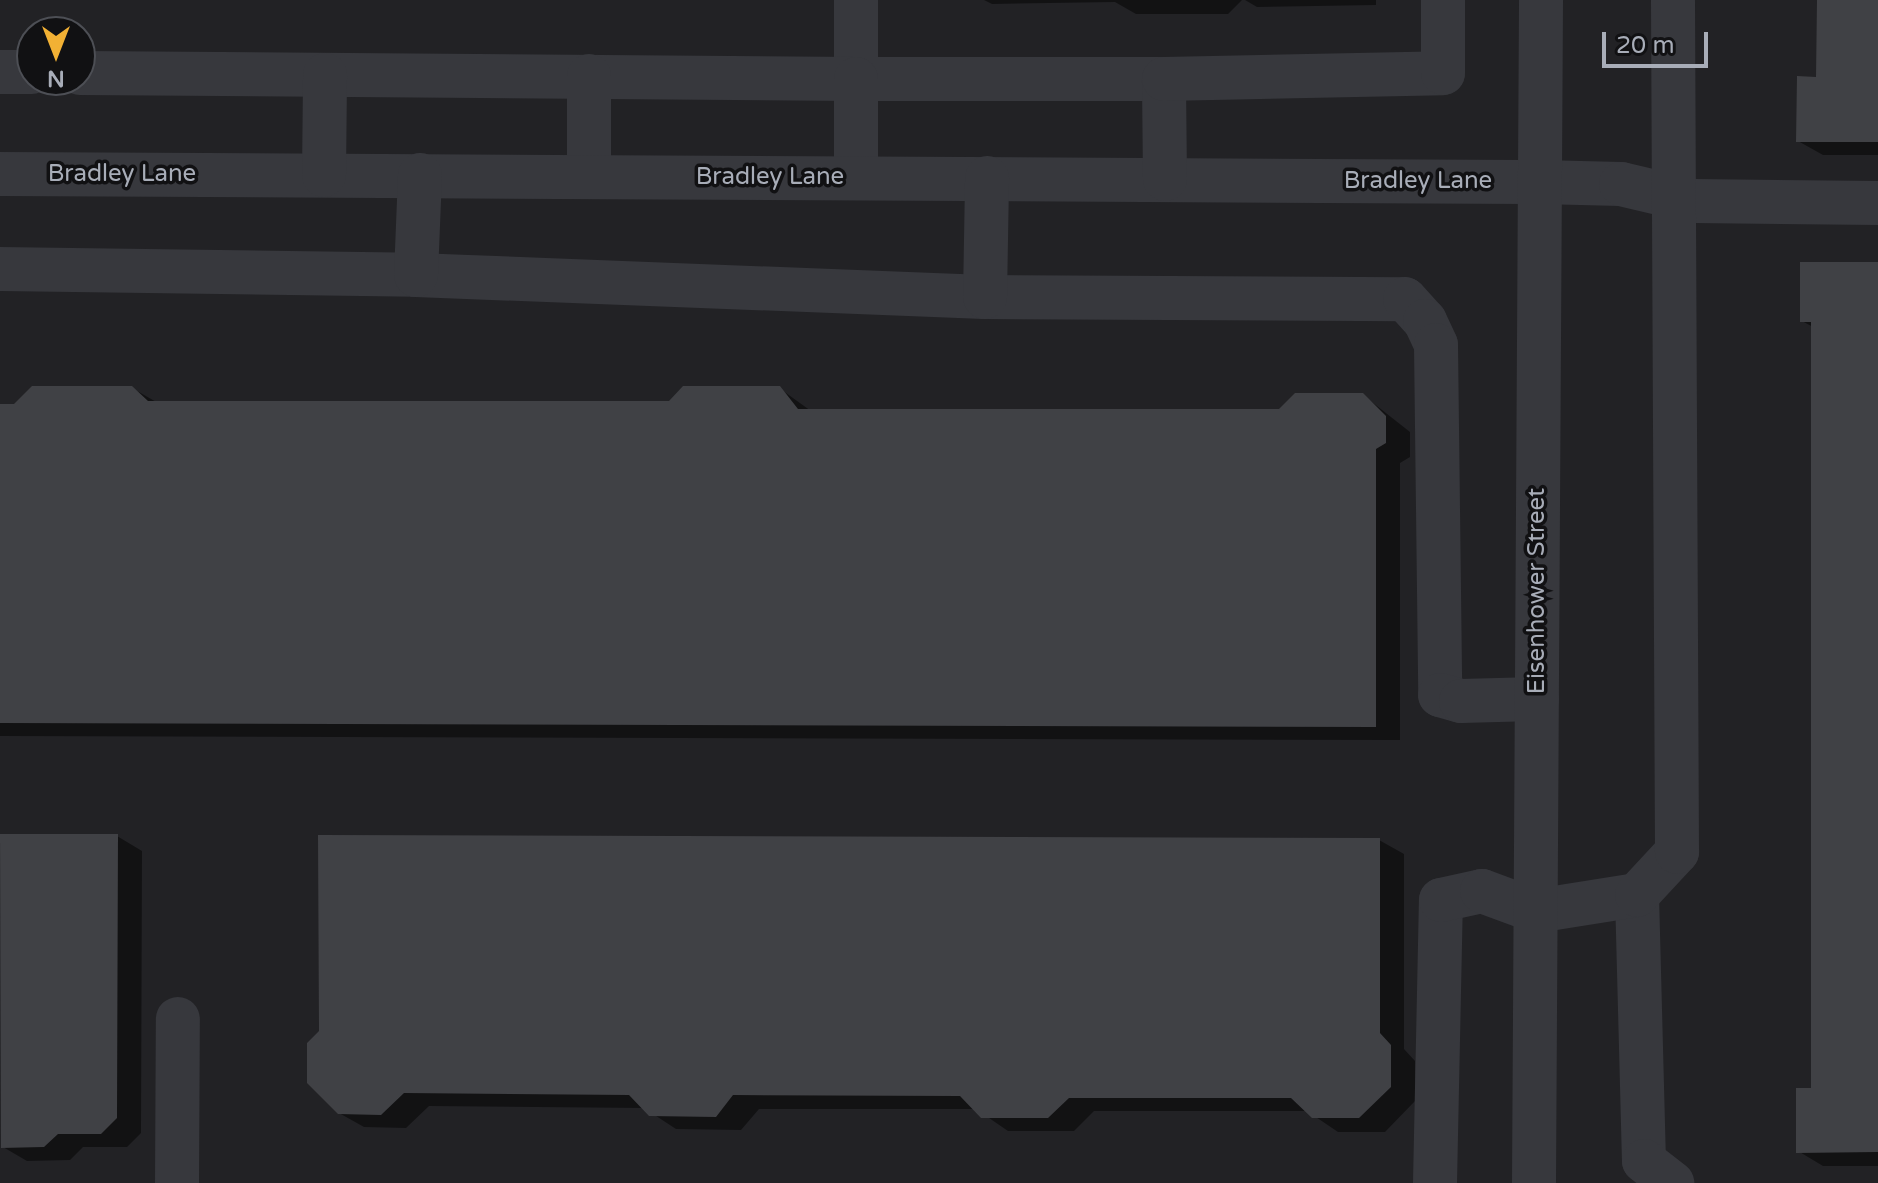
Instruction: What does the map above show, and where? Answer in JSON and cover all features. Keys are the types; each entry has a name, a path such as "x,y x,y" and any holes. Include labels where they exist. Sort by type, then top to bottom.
{"street":[{"path":"856,0 856,177"},
{"path":"96,73 1164,79 1443,73 1443,0"},
{"name":"Eisenhower Street","path":"1534,1183 1541,0"},
{"path":"1435,1183 1441,900 1482,891 1536,911 1637,895 1677,852 1671,195 1673,0"},
{"path":"324,175 325,75"},
{"path":"589,76 589,176"},
{"path":"1164,79 1165,179"},
{"name":"Bradley Lane","path":"0,174 1540,182 1621,184 1693,201 1878,203"},
{"path":"416,275 420,175"},
{"path":"985,297 987,178"},
{"path":"0,269 416,275 985,297 1405,299 1425,321 1436,345 1440,695 1461,701 1537,699"},
{"path":"1637,895 1644,1161 1672,1183"},
{"path":"177,1183 178,1019"}],"shaded area":[{"path":"0,0 1878,0 1878,1183 0,1183"}],"building":[{"path":"1817,0 1878,0 1878,142 1796,142 1797,76 1816,77"},
{"path":"1800,262 1878,262 1878,1152 1796,1153 1796,1088 1811,1088 1811,322 1800,322"},
{"path":"32,386 132,386 148,401 669,401 683,386 780,386 798,409 1279,409 1295,393 1363,393 1386,416 1386,443 1376,449 1376,727 0,723 0,404 14,404"},
{"path":"0,834 118,834 117,1118 101,1134 58,1134 44,1147 1,1148"},
{"path":"318,835 1380,838 1380,1033 1391,1045 1391,1087 1359,1118 1312,1118 1291,1098 1069,1098 1048,1118 981,1118 960,1096 733,1095 716,1117 649,1116 629,1095 404,1093 381,1115 338,1114 307,1083 307,1043 319,1031"}]}
